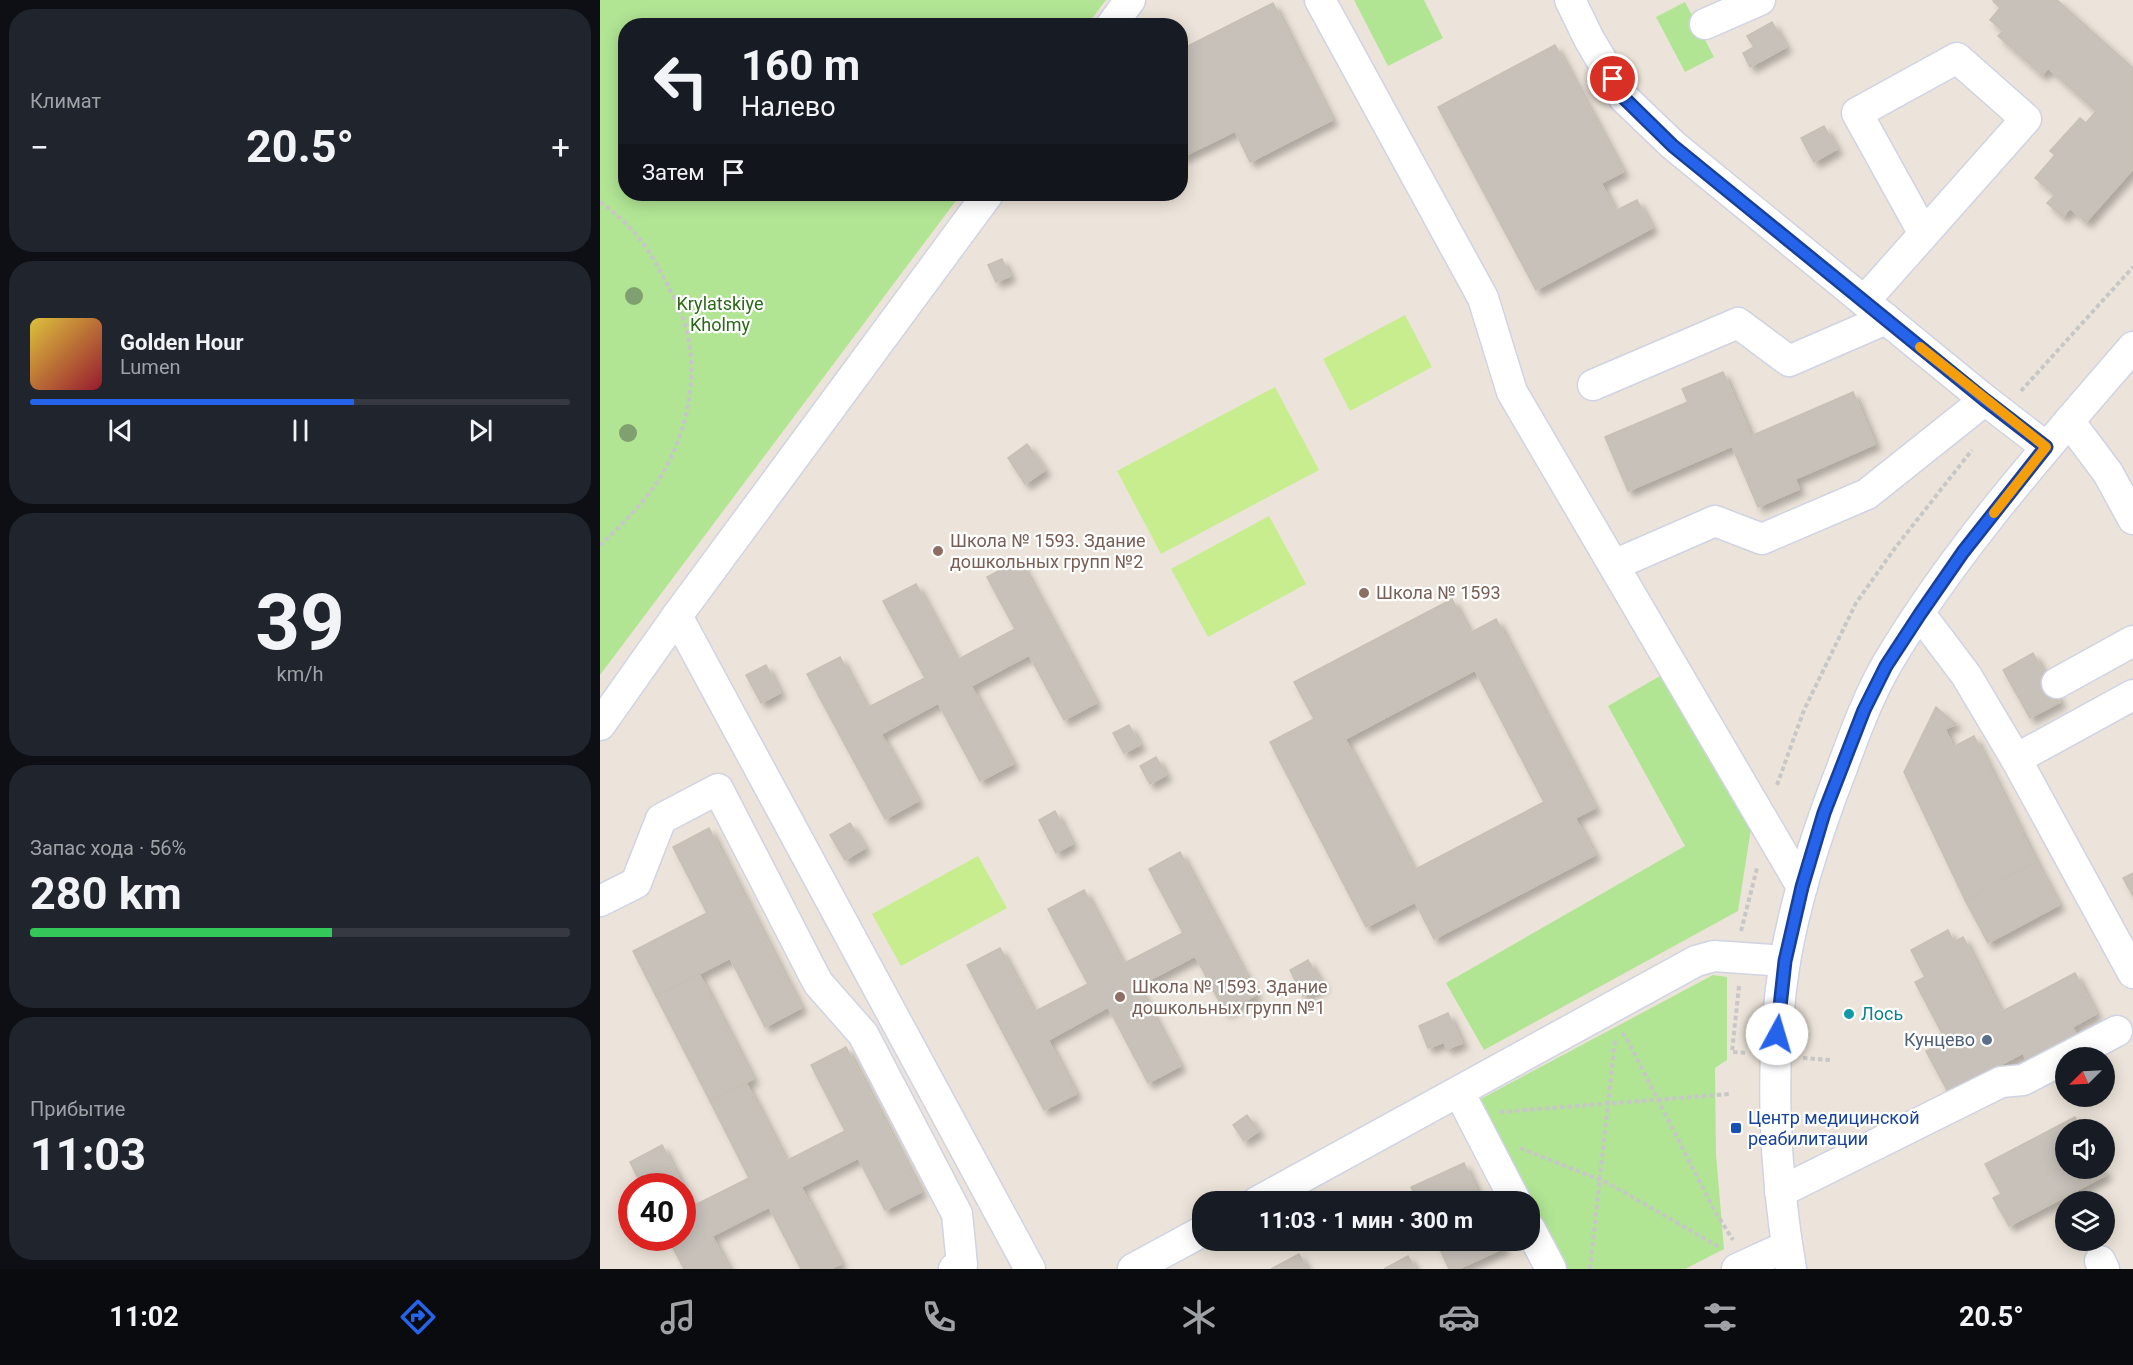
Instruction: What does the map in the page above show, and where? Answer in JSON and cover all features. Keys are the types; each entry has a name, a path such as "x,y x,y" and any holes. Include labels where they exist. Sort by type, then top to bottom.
{"street":[{"path":"1117,18 1130,0"},
{"path":"1320,0 1483,298 1512,392 1802,887"},
{"path":"1570,0 1589,39 1624,98 1673,146 2046,447"},
{"path":"1705,24 1760,0"},
{"path":"1593,385 1738,323 1789,361 1875,310 1924,234 2026,119 1957,57 1857,112 1924,234"},
{"path":"600,725 677,616 983,201"},
{"path":"1731,1253 1789,1257 1780,1192 1776,1056 1785,961 1802,887 1824,813 1864,710 1886,666 1963,552 2046,447 2133,347"},
{"path":"1614,565 1715,520 1762,539 1867,494 1993,406"},
{"path":"2069,422 2108,473 2133,519"},
{"path":"1920,614 1966,675 2016,759 2133,973"},
{"path":"677,616 1030,1269"},
{"path":"2057,683 2133,641"},
{"path":"2016,759 2133,695"},
{"path":"600,901 636,883 661,819 718,789 818,983 863,1034 957,1214 962,1265 954,1269"},
{"path":"1283,1191 1470,1113 1696,961 1714,956 1785,961"},
{"path":"1780,1192 2001,1082 2023,1080 2116,1031"},
{"path":"1470,1113 1510,1191"},
{"path":"1133,1269 1192,1237"},
{"path":"1540,1248 1551,1269"}],"path":[{"path":"600,202 616,213 634,231 658,265 676,301 688,336 692,369 690,395 680,436 666,467 645,498 600,545"},
{"path":"1993,406 2133,267"},
{"path":"1732,1052 1742,958 1741,930 1768,826 1774,792 1804,710 1856,603 1895,548 1973,449"},
{"path":"1616,1026 1626,1037 1658,1100 1713,1209 1731,1253"},
{"path":"1590,1269 1615,1038"},
{"path":"1470,1113 1730,1094"},
{"path":"1470,1113 1600,1180 1731,1253"}],"green space":[{"name":"Krylatskiye Kholmy","path":"600,0 1106,0 1092,18 618,18 618,201 956,201 600,675"},
{"path":"1354,0 1424,0 1443,38 1388,66"},
{"path":"1685,2 1714,57 1685,72 1656,17"},
{"path":"1405,315 1432,367 1350,411 1323,359"},
{"path":"1275,387 1319,470 1161,554 1117,471"},
{"path":"1269,516 1306,584 1208,637 1171,569"},
{"path":"1660,676 1751,829 1738,911 1484,1050 1446,983 1685,846 1608,706"},
{"path":"978,856 1007,908 901,966 872,914"},
{"path":"1713,975 1727,977 1727,1060 1715,1068 1716,1154 1724,1249 1685,1269 1561,1269 1540,1228 1540,1191 1524,1191 1475,1102"}],"building":[{"path":"1994,0 2057,0 2133,68 2133,169 2086,222 2070,208 2063,217 2047,203 2055,195 2035,178 2055,155 2050,151 2080,118 2086,123 2096,111 2048,68 2042,75 1998,36 2003,31 1990,20 2000,8"},
{"path":"1273,3 1332,120 1250,162 1235,131 1188,154 1188,46"},
{"path":"1772,22 1786,47 1750,67 1743,53 1754,47 1747,36"},
{"path":"1555,45 1623,172 1601,183 1615,211 1637,200 1652,228 1536,290 1438,107"},
{"path":"1824,126 1837,149 1814,162 1801,138"},
{"path":"1002,259 1010,276 996,282 988,265"},
{"path":"1723,372 1751,436 1853,392 1875,444 1795,479 1799,489 1758,507 1732,446 1628,491 1605,437 1688,402 1682,389"},
{"path":"1027,444 1045,470 1025,484 1008,458"},
{"path":"1019,560 1096,703 1064,720 1029,655 971,686 1013,764 980,781 938,703 881,734 918,801 885,819 807,674 840,657 867,708 925,678 883,601 916,584 957,660 1015,629 987,577"},
{"path":"1452,599 1470,633 1496,619 1595,808 1575,818 1595,855 1434,939 1415,902 1366,927 1270,742 1314,719 1294,682","holes":["1475,670 1544,802 1414,870 1345,739"]},
{"path":"2033,653 2060,702 2030,718 2003,670"},
{"path":"766,665 780,693 761,703 746,675"},
{"path":"1936,707 1956,724 1945,729 1953,747 1974,736 2036,862 1965,900 1904,772"},
{"path":"1129,725 1140,745 1124,753 1113,733"},
{"path":"1156,757 1166,775 1150,784 1140,766"},
{"path":"1055,811 1072,844 1056,853 1039,820"},
{"path":"850,823 865,848 845,860 830,835"},
{"path":"709,828 801,1008 765,1027 730,958 656,996 633,951 707,913 673,847"},
{"path":"1180,852 1256,995 1225,1012 1195,956 1138,986 1180,1066 1148,1083 1108,1007 1048,1040 1076,1094 1044,1110 967,965 1000,948 1034,1012 1088,984 1048,909 1084,890 1123,964 1183,933 1149,869"},
{"path":"2036,862 2059,905 1988,943 1965,900"},
{"path":"2133,873 2133,896 2123,878"},
{"path":"1948,930 1954,942 1963,937 2001,1012 2075,973 2096,1014 2072,1027 2078,1037 2028,1063 2023,1053 1948,1092 1926,1051 1946,1041 1915,982 1925,977 1911,950"},
{"path":"1308,960 1323,986 1303,996 1290,970"},
{"path":"699,974 753,1079 710,1101 656,996"},
{"path":"1448,1013 1462,1043 1447,1049 1444,1042 1428,1048 1419,1026"},
{"path":"846,1047 921,1192 885,1210 858,1158 801,1187 841,1264 830,1269 801,1269 769,1207 712,1236 729,1269 684,1269 675,1251 696,1251 696,1204 749,1178 710,1101 746,1083 786,1161 845,1131 811,1065"},
{"path":"1247,1115 1259,1131 1244,1141 1233,1125"},
{"path":"2055,1127 2055,1179 2098,1179 2076,1191 2055,1191 2055,1202 2009,1226 1993,1198 2001,1194 1985,1164"},
{"path":"662,1145 676,1173 636,1173 630,1162"},
{"path":"1464,1163 1477,1191 1413,1191 1411,1187"},
{"path":"1441,1251 1497,1251 1458,1269 1449,1269"},
{"path":"1299,1254 1307,1269 1271,1269"},
{"path":"1408,1256 1415,1269 1384,1269"}],"slow traffic":[{"path":"1920,347 2046,447 1994,513"}],"place":[{"name":"Школа № 1593. Здание дошкольных групп №2","path":"938,551"},
{"name":"Школа № 1593","path":"1364,593"},
{"name":"Школа № 1593. Здание дошкольных групп №1","path":"1120,997"},
{"name":"Лось","path":"1849,1014"},
{"name":"Кунцево","path":"1987,1040"},
{"name":"Центр медицинской реабилитации","path":"1736,1128"}],"route":[{"path":"1613,79 1624,98 1673,146 2046,447 1963,552 1920,614 1886,666 1864,710 1824,813 1802,887 1785,961 1777,1034"}]}
